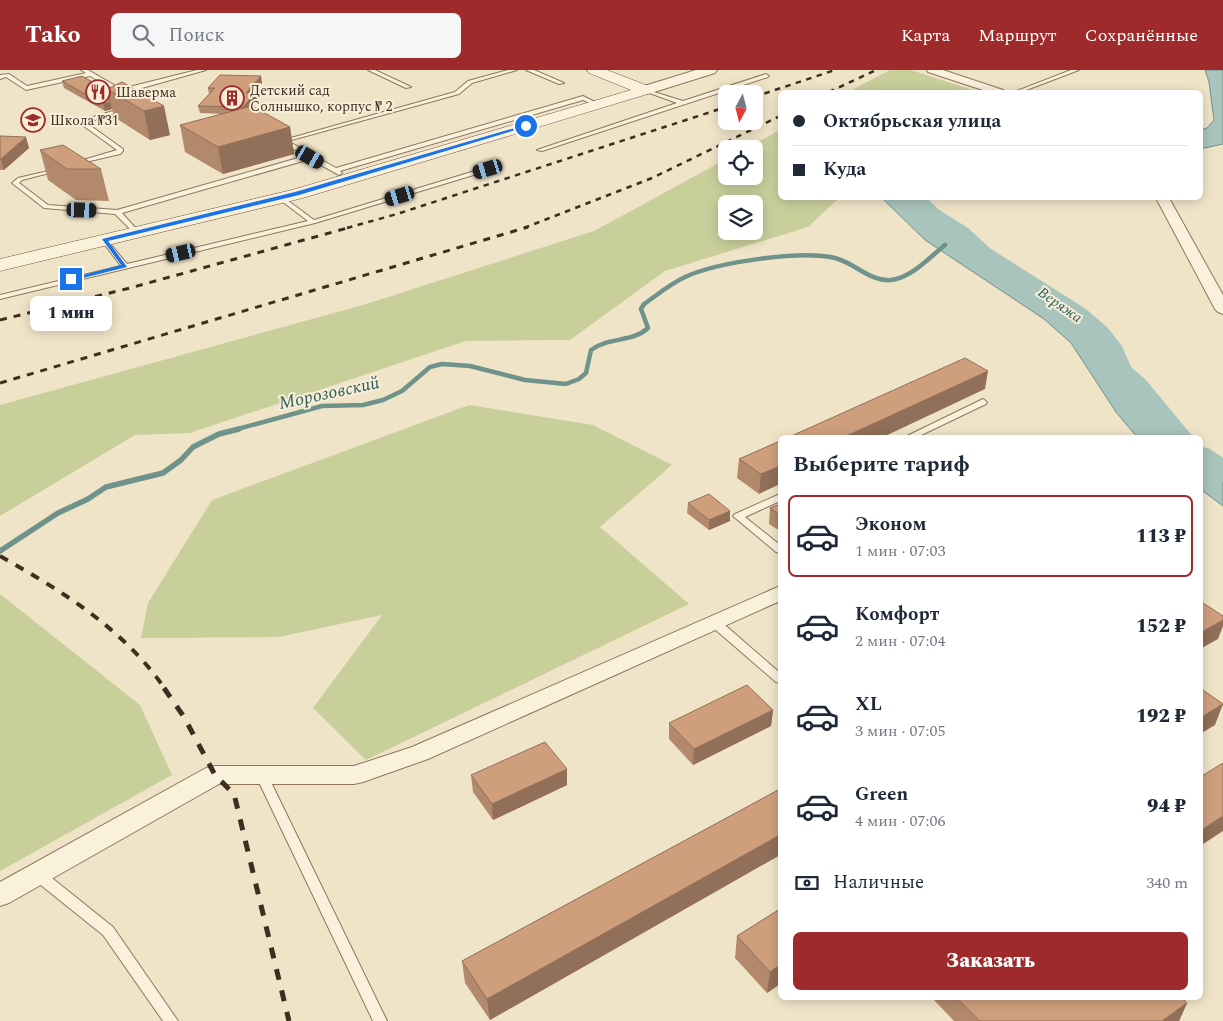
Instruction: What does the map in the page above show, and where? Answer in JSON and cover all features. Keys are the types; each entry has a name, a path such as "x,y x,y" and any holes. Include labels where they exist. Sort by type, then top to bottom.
{"main road":[{"path":"594,70 646,90"},
{"path":"0,265 281,198 341,175 598,105 646,90"}],"street":[{"path":"646,90 710,70"},
{"path":"932,70 993,90"},
{"path":"1163,200 1223,309"},
{"path":"0,895 214,775 354,775 411,756 778,594"}],"lane":[{"path":"203,70 120,91 116,96 128,105 125,109 94,118 84,124 121,150 118,153 20,179 14,183 46,207 117,212 310,157"},
{"path":"371,70 408,87"},
{"path":"341,175 283,141 457,93 470,82 514,70"},
{"path":"529,70 561,83"},
{"path":"1022,90 1076,70"},
{"path":"0,77 6,75 26,88 87,72 120,91"},
{"path":"540,150 766,76"},
{"path":"170,79 177,82"},
{"path":"646,90 682,103"},
{"path":"0,297 313,222 488,169"},
{"path":"281,198 313,222"},
{"path":"117,212 136,232"},
{"path":"104,240 125,266"},
{"path":"913,435 983,402"},
{"path":"778,498 738,516 778,548"},
{"path":"714,622 778,676"},
{"path":"262,776 380,1021"},
{"path":"37,874 108,931 171,1021"}],"green space":[{"path":"890,70 911,70 972,90 852,90"},
{"path":"778,131 778,200 837,200 808,227 665,271 570,340 466,341 190,433 135,435 0,516 0,405 363,305 594,231 718,163 718,185 763,185 762,140"},
{"path":"469,405 593,425 672,465 600,527 689,604 366,760 313,708 382,615 279,637 141,638 148,603 212,500"},
{"path":"0,594 140,705 172,775 0,871"}],"water":[{"path":"1205,70 1223,70 1223,144 1203,148 1203,129 1207,128 1214,120 1209,82"},
{"path":"884,200 921,200 942,222 1111,343 1123,360 1126,380 1171,435 1135,435 1116,412 1071,343 1044,319 925,240"},
{"path":"1203,463 1223,477 1223,506 1203,491"}],"building":[{"path":"220,75 261,76 246,93 255,93 243,107 198,106 215,88 208,88"},
{"path":"82,76 108,91 110,102 103,104 62,81"},
{"path":"122,82 164,106 144,111 107,89"},
{"path":"252,106 290,127 218,147 180,125"},
{"path":"0,136 26,137 0,159"},
{"path":"63,145 101,169 67,169 40,150"},
{"path":"965,358 988,371 849,435 794,435"},
{"path":"778,442 778,467 761,474 739,459"},
{"path":"709,494 730,511 709,520 688,503"},
{"path":"778,505 778,514 770,508"},
{"path":"1203,603 1223,616 1223,620 1203,631"},
{"path":"747,685 773,710 694,749 669,723"},
{"path":"1203,690 1223,704 1203,716"},
{"path":"545,742 567,769 492,804 471,775"},
{"path":"1223,763 1223,816 1203,829 1203,775"},
{"path":"778,790 778,836 487,999 462,961"},
{"path":"778,910 778,966 770,972 737,936"},
{"path":"959,1000 1184,1000 1187,1003 1162,1021 980,1021"}],"waterway":[{"name":"Веряжа","path":"917,200 930,214 960,233 983,254 1077,314 1099,333 1109,346 1119,371 1136,386 1177,435"},
{"name":"Морозовский","path":"234,430 322,406 363,405 383,400 402,391 430,367 442,364 470,366 525,380 566,384 579,379 586,373 591,350 606,343 635,336 648,328 641,309 644,304 685,277 738,262 802,255 835,258 876,278 891,280 913,271 945,245"},
{"name":"Морозовский","path":"0,551 58,513 88,499 106,487 163,473 181,460 193,447 219,434 239,429"},
{"name":"Веряжа","path":"1203,457 1223,473"}],"railway":[{"path":"763,94 835,70"},
{"path":"833,90 876,70"},
{"path":"347,228 397,214 718,110"},
{"path":"524,228 652,178 778,117"},
{"path":"0,320 130,288 351,227"},
{"path":"0,383 528,227"},
{"path":"0,556 46,583 90,613 131,648 149,667 165,689"},
{"path":"164,688 184,717 215,775 234,794 289,1021"}],"place":[{"name":"Шаверма","path":"98,92"},
{"name":"Детский сад Солнышко, корпус № 2","path":"232,98"},
{"name":"Школа №31","path":"33,120"}],"route":[{"path":"71,279 125,266 104,240 297,194 526,126"}]}
